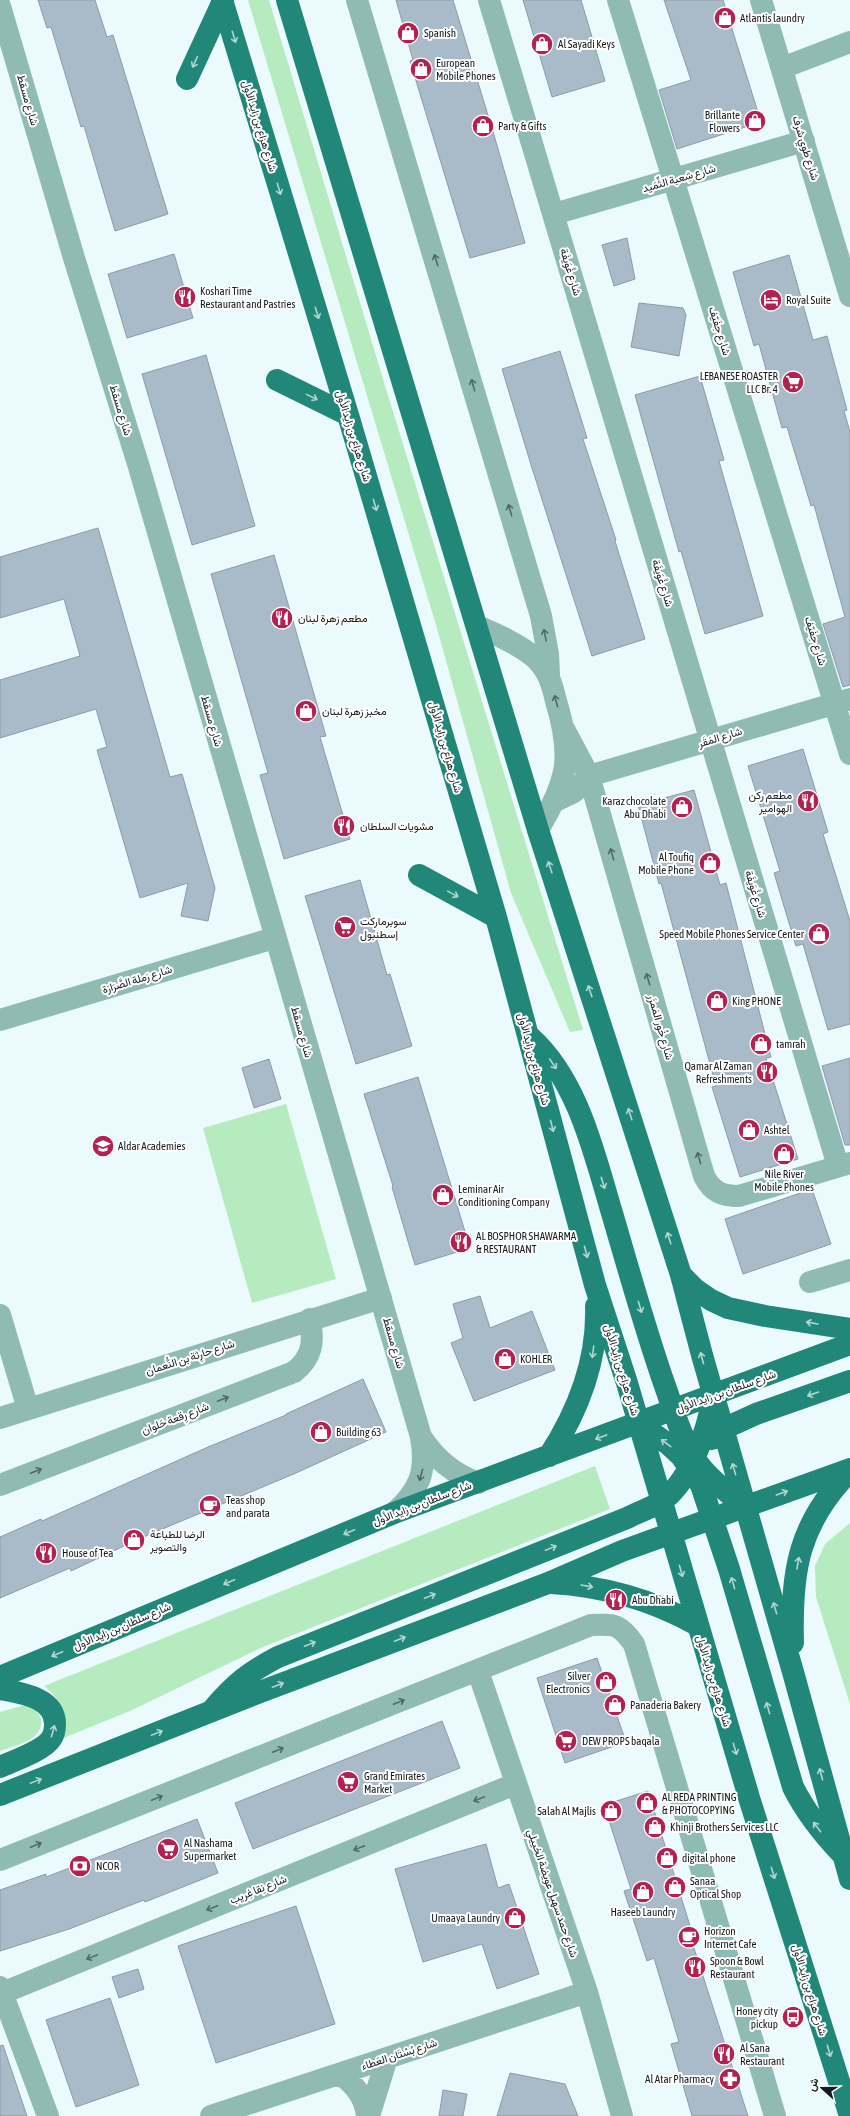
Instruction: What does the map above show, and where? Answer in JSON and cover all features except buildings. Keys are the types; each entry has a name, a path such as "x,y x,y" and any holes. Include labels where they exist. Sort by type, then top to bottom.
{"main road":[{"path":"286,0 538,830 681,1275 713,1395 793,1672 850,1879"},
{"path":"187,79 222,1"},
{"name":"شارع هزاع بن زايد الأول","path":"222,1 348,415 496,917 595,1285 638,1423 697,1625 850,2116"},
{"path":"277,380 348,415"},
{"path":"419,875 496,917"},
{"path":"527,1034 540,1046 555,1066 572,1096 590,1138 655,1356 712,1518 792,1787 807,1814 844,1856"},
{"path":"681,1275 695,1289 710,1300 728,1308 764,1316 850,1329"},
{"path":"549,1456 573,1416 582,1394 592,1359 596,1322 595,1285"},
{"name":"شارع سلطان بن زايد الأول","path":"0,1678 394,1513 850,1344"},
{"path":"210,1712 230,1689 253,1670 278,1657 627,1518 661,1502 723,1428 756,1414 850,1382"},
{"path":"670,1534 682,1487 707,1427 713,1395"},
{"path":"638,1423 693,1463 745,1507"},
{"path":"0,1795 210,1712 548,1583 622,1551 850,1470"},
{"path":"793,1672 793,1594 798,1559 803,1540 823,1502 850,1470"},
{"path":"548,1583 580,1585 611,1590 640,1598 679,1615 697,1625"},
{"path":"0,1689 31,1697 46,1703 53,1712 55,1728 51,1739 40,1748 0,1767"}],"street":[{"path":"357,0 541,616 548,654 548,674 564,729 566,767 555,801 538,830"},
{"name":"شارع غُوَيفَة","path":"489,0 710,740 844,1164"},
{"name":"شارع حِفَيّف","path":"618,0 842,701 850,754"},
{"name":"شارع طوي شرف","path":"761,0 850,296"},
{"name":"شارع مسقط","path":"0,6 74,258 138,467 274,938 421,1437 423,1460 422,1471 417,1487 407,1502 394,1513"},
{"path":"782,68 850,42"},
{"name":"شارع شِعبة الثِّمَيد","path":"554,214 804,142"},
{"path":"477,626 524,650 535,658 548,674"},
{"name":"شارع المَقَر","path":"589,776 842,701"},
{"name":"شارع خُور المَمزَر","path":"564,729 589,776 704,1176 709,1185 716,1192 727,1196 739,1196 844,1164"},
{"path":"555,801 574,792 589,776"},
{"name":"شارع رَملة الصَّرَارَة","path":"0,1020 274,938"},
{"path":"810,1282 850,1270"},
{"name":"شارع حارِثة بن النُّعمان","path":"0,1418 310,1319 381,1298"},
{"path":"0,1315 28,1409"},
{"name":"شارع رِقعة حَلوان","path":"0,1485 294,1372 302,1366 312,1349 313,1340 310,1319"},
{"name":"شارع مسقط","path":"421,1437 431,1453 445,1466 460,1476 478,1483"},
{"path":"0,1860 591,1625 610,1625 622,1629 634,1644 775,2116"},
{"name":"شارع حمد سهيل عويضة الخييلي","path":"478,1671 515,1784 587,1992 622,2116"},
{"name":"شارع نِقا غِريب","path":"1,1991 515,1784"},
{"path":"1,1991 48,2116"},
{"name":"شارع بُسْتَان العَطاء","path":"211,2116 587,1992"},
{"path":"368,2116 387,2058"},
{"path":"339,2074 357,2088 363,2098 368,2116"}],"green space":[{"path":"248,0 269,0 383,379 583,1030 570,1032 511,893 436,625"},
{"path":"286,1104 336,1279 252,1303 203,1128"},
{"path":"595,1466 610,1509 263,1647 130,1711 61,1739 62,1716 59,1703 51,1692 44,1686"},
{"path":"850,1523 850,1704 816,1597 815,1566 825,1544"},
{"path":"25,1705 31,1707 39,1714 41,1727 38,1733 27,1741 0,1751 0,1712"}],"place":[{"name":"Atlantis laundry","path":"725,18"},
{"name":"Spanish","path":"408,33"},
{"name":"Al Sayadi Keys","path":"542,44"},
{"name":"European Mobile Phones","path":"421,69"},
{"name":"Brillante Flowers","path":"755,121"},
{"name":"Party & Gifts","path":"483,126"},
{"name":"Koshari Time Restaurant and Pastries","path":"185,297"},
{"name":"Royal Suite","path":"771,300"},
{"name":"LEBANESE ROASTER LLC Br. 4","path":"793,382"},
{"name":"مطعم زهرة لبنان","path":"282,618"},
{"name":"مخبز زهرة لبنان","path":"306,711"},
{"name":"مطعم ركن الهوامير","path":"808,801"},
{"name":"Karaz chocolate Abu Dhabi","path":"682,807"},
{"name":"مشويات السلطان","path":"344,826"},
{"name":"Al Toufiq Mobile Phone","path":"710,863"},
{"name":"سوبرماركت إسطنبول","path":"345,927"},
{"name":"Speed Mobile Phones Service Center","path":"819,934"},
{"name":"King PHONE","path":"717,1001"},
{"name":"tamrah","path":"761,1044"},
{"name":"Qamar Al Zaman Refreshments","path":"767,1072"},
{"name":"Ashtel","path":"749,1130"},
{"name":"Aldar Academies","path":"103,1146"},
{"name":"Nile River Mobile Phones","path":"784,1154"},
{"name":"Leminar Air Conditioning Company","path":"443,1195"},
{"name":"AL BOSPHOR SHAWARMA & RESTAURANT","path":"461,1242"},
{"name":"KOHLER","path":"505,1359"},
{"name":"Building 63","path":"321,1432"},
{"name":"Teas shop and parata","path":"210,1506"},
{"name":"الرضا للطباعة والتصوير","path":"134,1540"},
{"name":"House of Tea","path":"46,1553"},
{"name":"Abu Dhabi","path":"616,1600"},
{"name":"Silver Electronics","path":"606,1682"},
{"name":"Panaderia Bakery","path":"615,1705"},
{"name":"DEW PROPS baqala","path":"566,1741"},
{"name":"Grand Emirates Market","path":"348,1782"},
{"name":"AL REDA PRINTING & PHOTOCOPYING","path":"647,1803"},
{"name":"Salah Al Majlis","path":"611,1811"},
{"name":"Khinji Brothers Services LLC","path":"655,1827"},
{"name":"Al Nashama Supermarket","path":"168,1849"},
{"name":"digital phone","path":"667,1858"},
{"name":"NCOR","path":"80,1866"},
{"name":"Sanaa Optical Shop","path":"675,1887"},
{"name":"Haseeb Laundry","path":"643,1892"},
{"name":"Umaaya Laundry","path":"515,1918"},
{"name":"Horizon Internet Cafe","path":"689,1937"},
{"name":"Spoon & Bowl Restaurant","path":"695,1967"},
{"name":"Honey city pickup","path":"793,2017"},
{"name":"Al Sana Restaurant","path":"724,2054"},
{"name":"Al Atar Pharmacy","path":"730,2079"}]}
